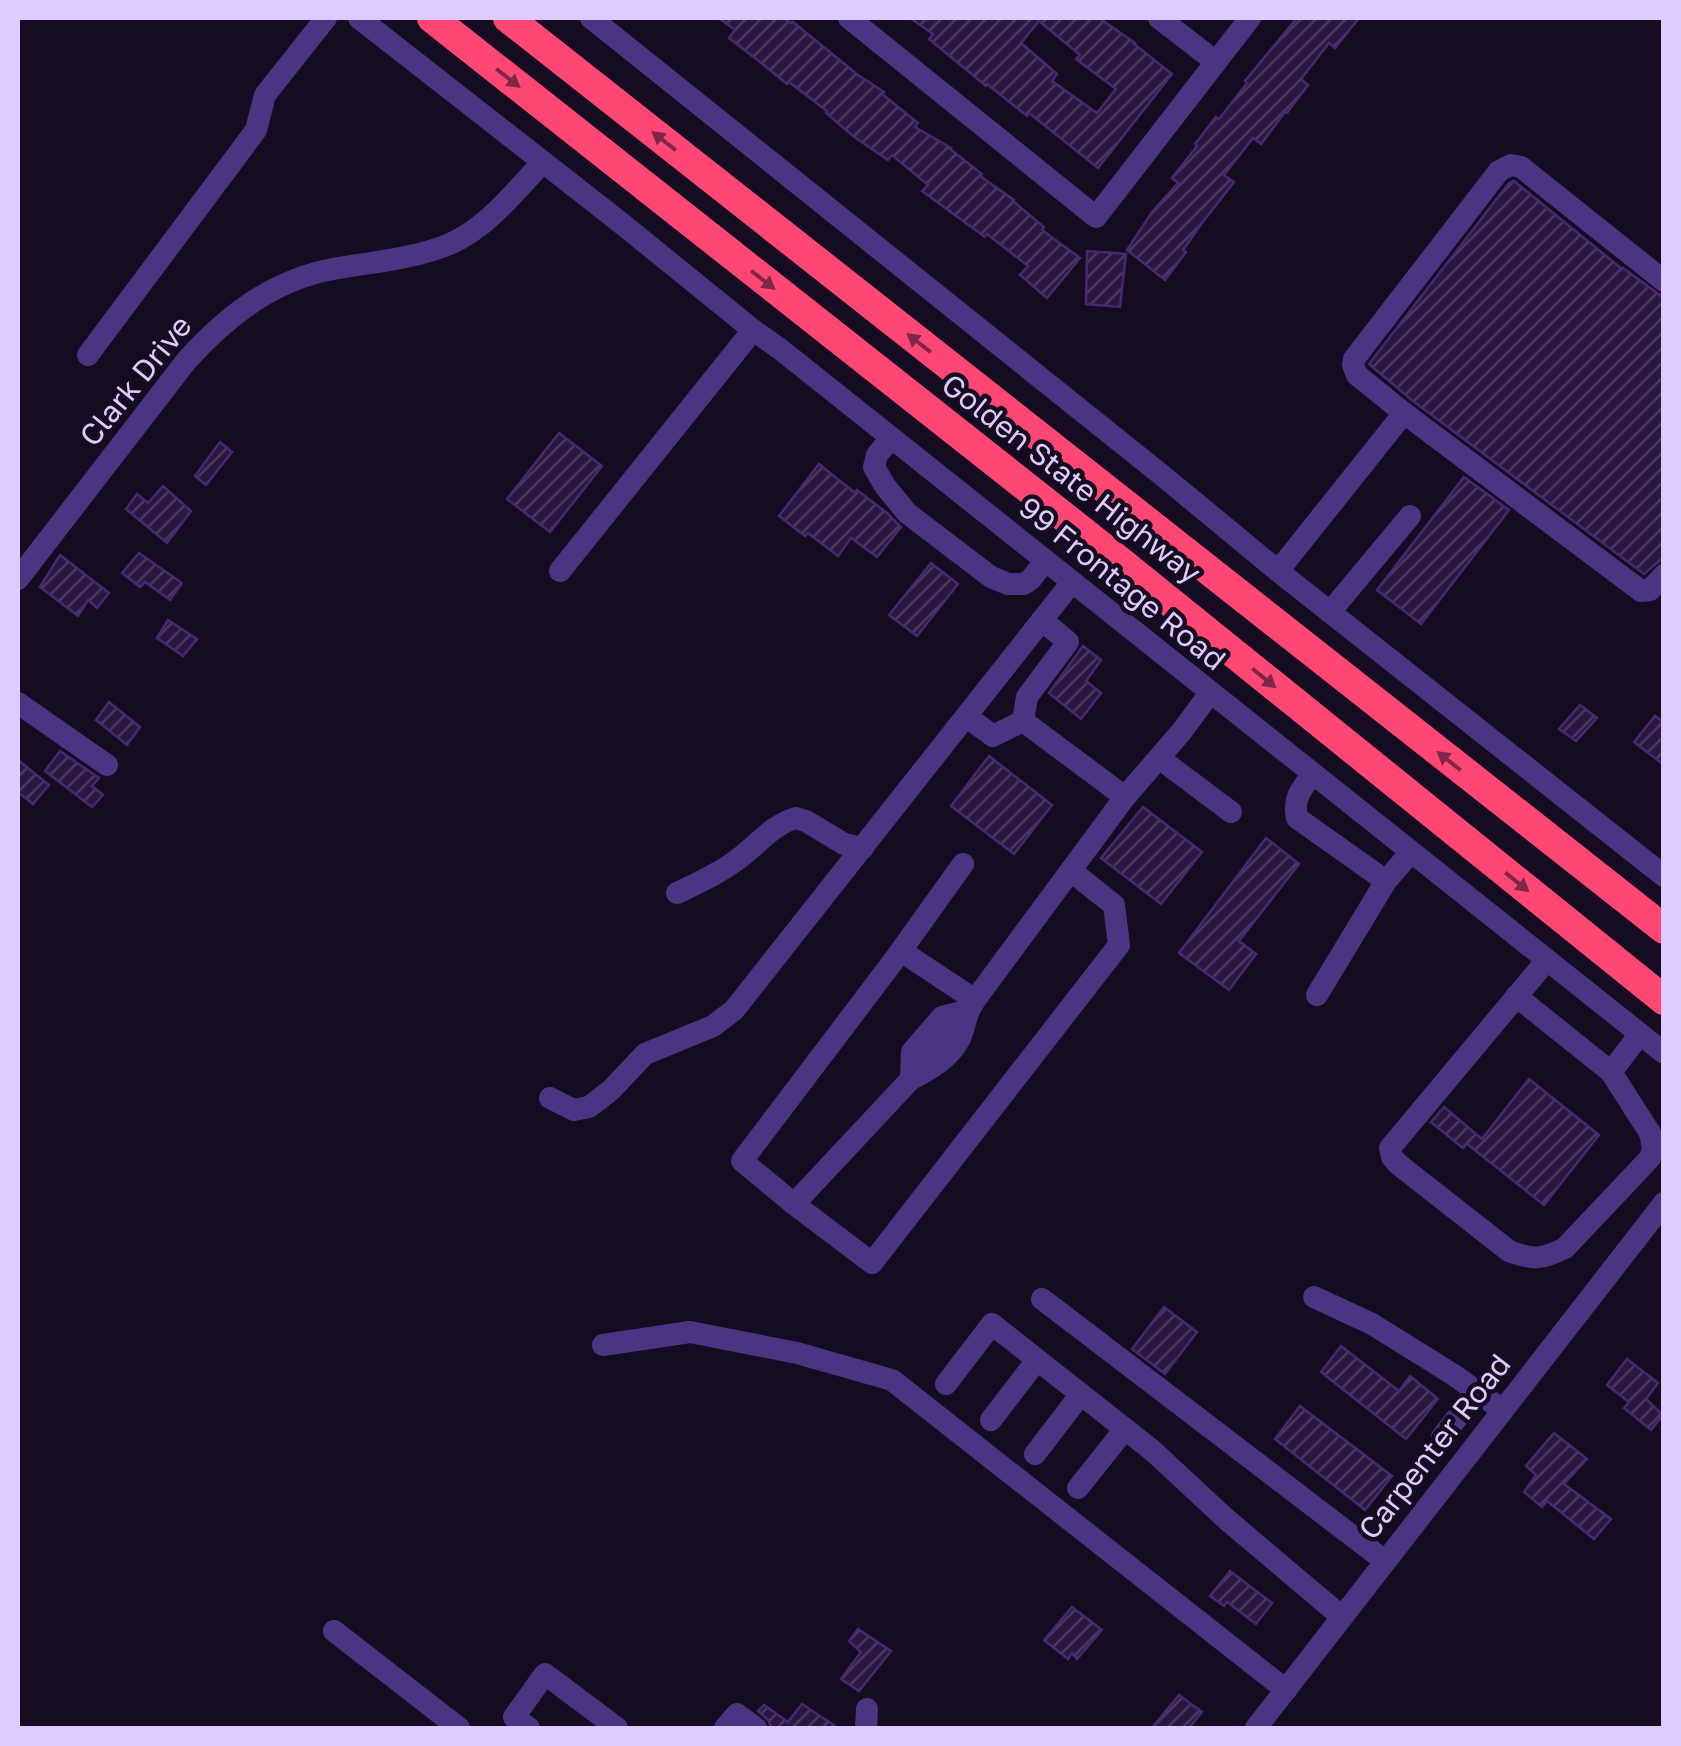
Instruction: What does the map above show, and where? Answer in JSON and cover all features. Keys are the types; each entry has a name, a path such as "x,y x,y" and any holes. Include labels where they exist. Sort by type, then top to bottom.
{"highway":[{"name":"Golden State Highway","path":"432,18 1096,542 1664,1000"},
{"name":"Golden State Highway","path":"508,18 1664,929"}],"street":[{"path":"88,355 256,130 264,95 326,18"},
{"name":"99 Frontage Road","path":"359,18 1664,1053"},
{"path":"590,18 1278,571 1662,871"},
{"path":"849,18 1096,216 1250,18"},
{"path":"1159,18 1216,62"},
{"name":"Clark Drive","path":"18,579 187,360 212,332 248,303 307,275 408,257 454,242 478,227 544,162"},
{"path":"1664,281 1521,166 1511,164 1499,170 1353,365 1357,375 1404,413 1641,592 1650,590 1664,575"},
{"path":"560,571 753,330"},
{"path":"1278,571 1404,413"},
{"path":"891,438 877,455 874,467 908,512 991,577 1008,584 1024,584 1045,560"},
{"path":"1330,612 1410,516"},
{"path":"550,1098 574,1110 589,1106 611,1090 646,1054 713,1026 734,1010 1072,582"},
{"path":"1023,721 1026,697 1068,642 1042,620"},
{"path":"794,1204 911,1079 937,1066 960,1038 970,1006 1125,798 1210,693"},
{"path":"18,703 107,766"},
{"path":"967,716 993,736 1023,721"},
{"path":"1023,721 1125,798"},
{"path":"1159,758 1231,812"},
{"path":"1314,774 1298,793 1297,818 1386,881"},
{"path":"677,893 716,874 774,828 796,818 844,844 863,848"},
{"path":"1317,995 1386,881 1411,852"},
{"path":"962,864 742,1161 872,1263 1119,946 1114,905 1071,871"},
{"path":"900,952 970,1006"},
{"path":"1516,996 1611,1072 1650,1133 1653,1149 1650,1158 1564,1248 1548,1257 1530,1259 1508,1251 1398,1164 1390,1148 1516,996 1547,960"},
{"path":"911,1079 912,1052 942,1017 970,1006"},
{"path":"1611,1072 1640,1034"},
{"name":"Carpenter Road","path":"1256,1728 1664,1203"},
{"path":"1314,1298 1372,1324 1502,1410"},
{"path":"1042,1299 1385,1561"},
{"path":"946,1384 992,1324 1153,1451 1342,1617"},
{"path":"603,1345 690,1332 796,1353 892,1380 1286,1690"},
{"path":"991,1420 1038,1360"},
{"path":"1442,1437 1476,1392"},
{"path":"1036,1454 1081,1394"},
{"path":"1078,1488 1125,1428"},
{"path":"334,1631 459,1728"},
{"path":"529,1728 514,1717 546,1674 617,1728"},
{"path":"725,1728 737,1714 756,1728"}],"building":[{"path":"719,18 784,18 793,22 884,92 918,123 915,127 951,148 1044,227 1042,230 1080,258 1047,298 1020,275 1028,266 922,191 928,185 892,155 888,160 853,136 827,111 729,38 735,30"},
{"path":"910,18 1099,18 1172,74 1098,168 1029,113 1027,116 986,86 929,39 933,34","holes":["1039,21 1080,55 1076,59 1116,89 1097,113 1052,81 1057,74 1021,43"]},
{"path":"1297,18 1359,18 1335,48 1329,43 1301,79 1308,85 1261,144 1253,138 1224,175 1234,182 1165,280 1127,250 1152,212 1178,183 1172,178 1195,144"},
{"path":"1514,181 1664,298 1664,557 1644,574 1369,364"},
{"path":"1087,251 1126,254 1120,307 1086,304"},
{"path":"559,433 602,466 550,532 507,499"},
{"path":"220,442 232,452 206,485 195,476"},
{"path":"819,464 901,527 877,557 851,538 838,556 779,516"},
{"path":"1464,477 1509,510 1421,624 1377,590"},
{"path":"163,486 191,511 167,543 126,509 137,494 148,503"},
{"path":"139,553 182,583 170,600 145,582 140,587 122,573"},
{"path":"60,555 109,593 97,608 88,600 78,616 40,587"},
{"path":"931,563 958,584 917,636 889,615"},
{"path":"168,620 197,639 183,656 157,638"},
{"path":"1083,646 1101,660 1086,681 1101,693 1081,719 1049,693"},
{"path":"109,702 140,727 127,745 96,720"},
{"path":"1580,705 1597,718 1576,741 1559,729"},
{"path":"1655,716 1664,722 1664,765 1634,742"},
{"path":"60,751 99,778 92,786 103,795 92,807 45,771"},
{"path":"989,756 1052,805 1014,854 951,806"},
{"path":"18,760 49,785 33,804 18,792"},
{"path":"1143,807 1202,852 1161,904 1101,858"},
{"path":"1266,838 1299,864 1239,941 1256,954 1229,990 1179,953"},
{"path":"1529,1079 1599,1135 1544,1205 1467,1144 1463,1148 1431,1122 1444,1107 1482,1139"},
{"path":"1164,1307 1197,1332 1165,1374 1132,1349"},
{"path":"1341,1346 1399,1391 1410,1376 1438,1399 1406,1439 1321,1372"},
{"path":"1627,1359 1658,1383 1646,1399 1663,1415 1651,1430 1624,1408 1629,1402 1607,1385"},
{"path":"1300,1406 1392,1476 1365,1510 1275,1439"},
{"path":"1554,1433 1587,1459 1564,1484 1611,1519 1594,1539 1547,1501 1542,1507 1524,1492 1536,1475 1526,1466"},
{"path":"1230,1571 1272,1603 1256,1624 1227,1602 1224,1606 1210,1596"},
{"path":"1072,1607 1102,1630 1077,1659 1072,1653 1068,1659 1044,1640"},
{"path":"858,1629 891,1651 859,1691 841,1679 861,1652 849,1641"},
{"path":"1179,1695 1202,1712 1189,1728 1152,1728"},
{"path":"802,1704 838,1728 771,1728 758,1711 764,1705 788,1722"}]}
